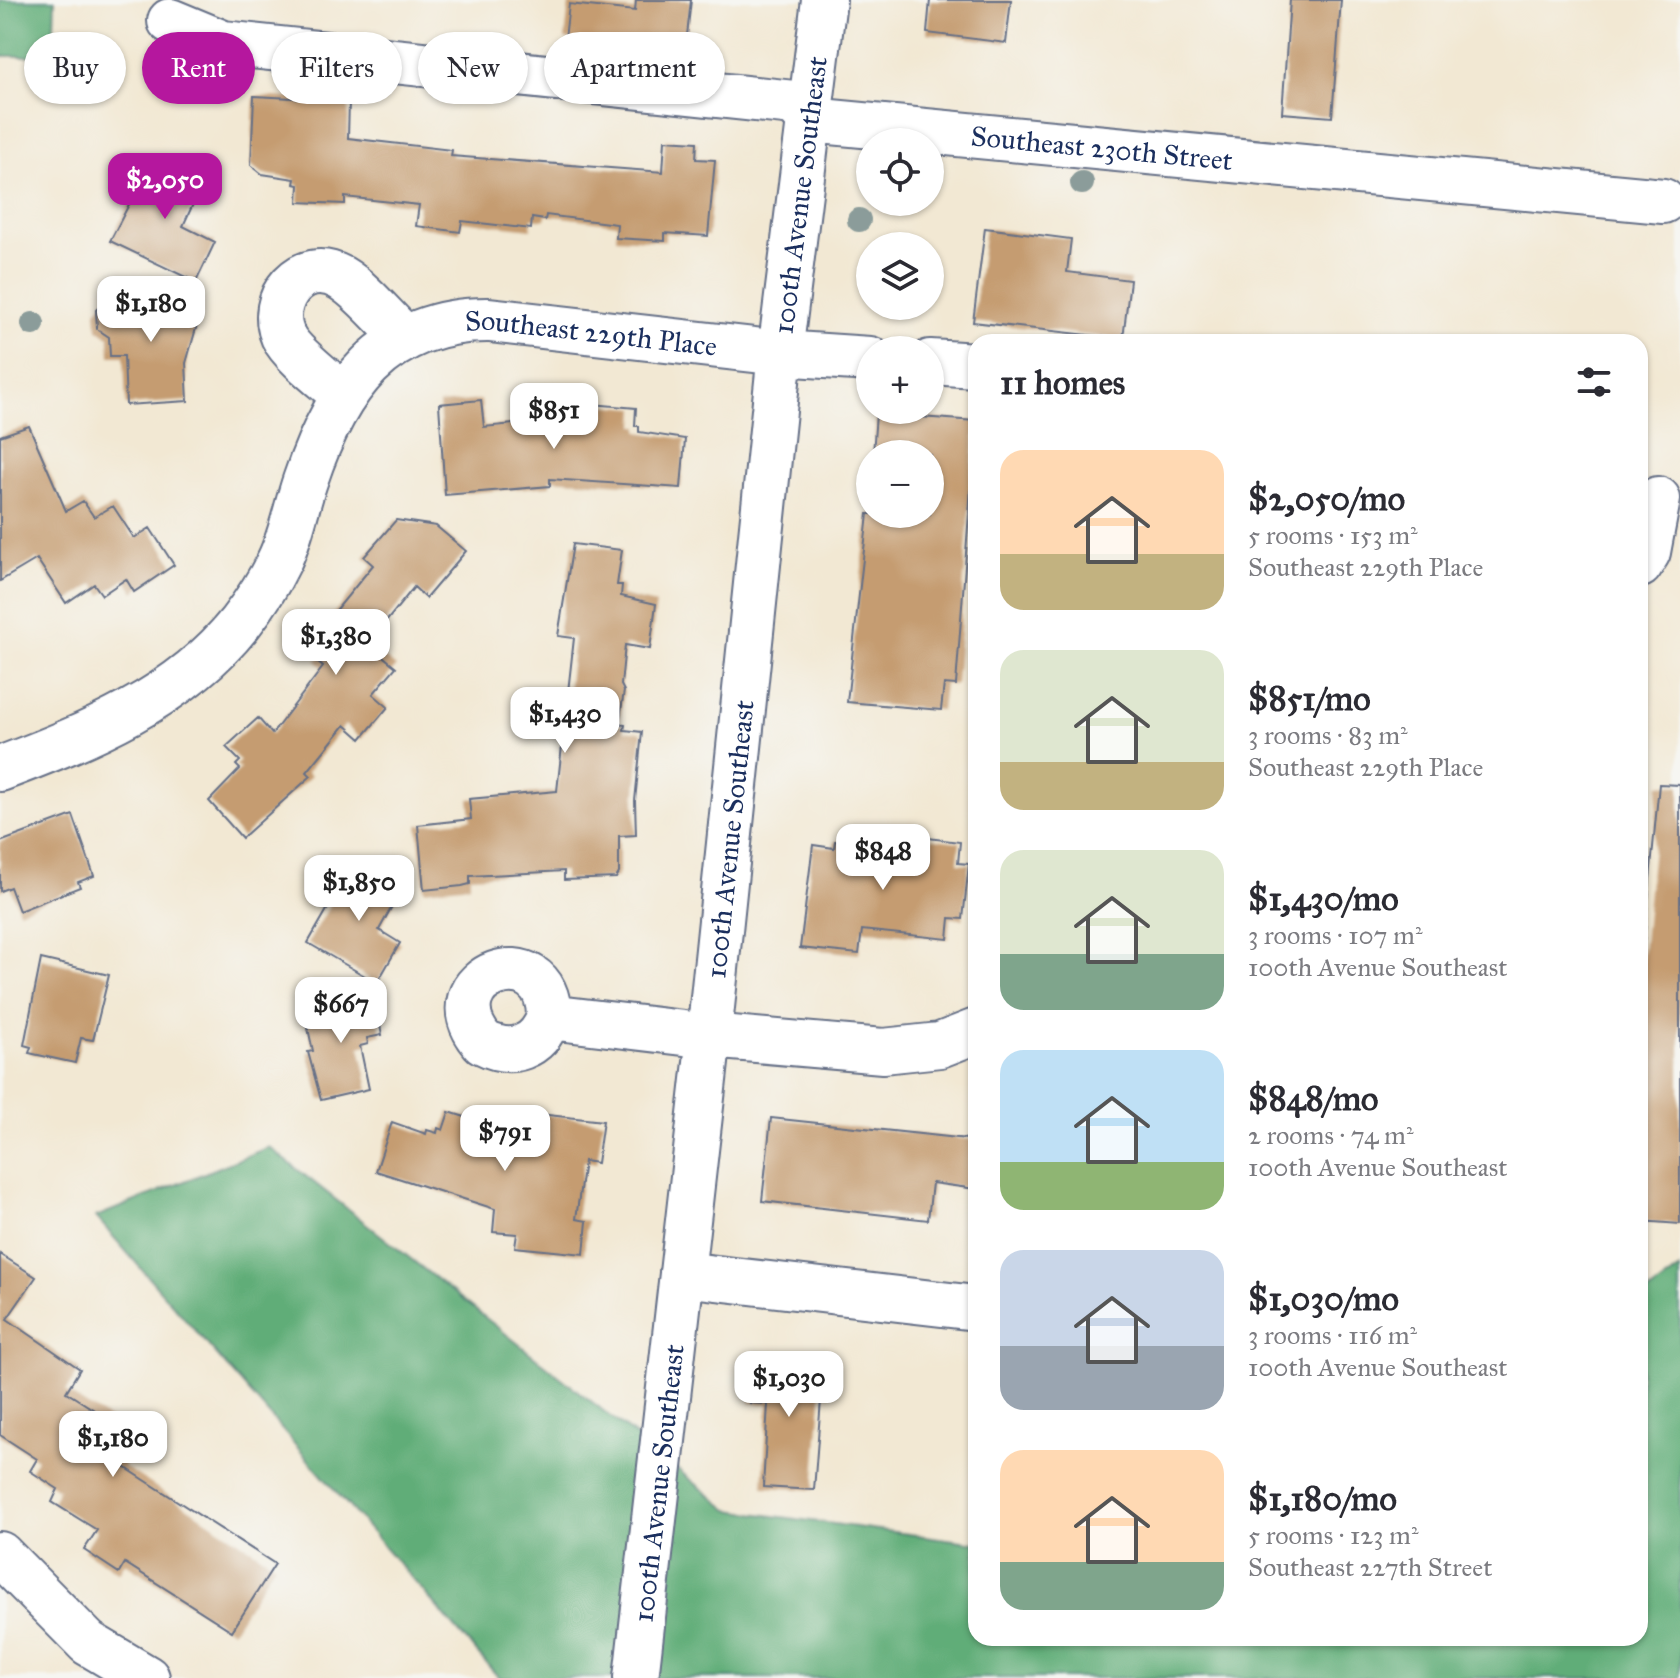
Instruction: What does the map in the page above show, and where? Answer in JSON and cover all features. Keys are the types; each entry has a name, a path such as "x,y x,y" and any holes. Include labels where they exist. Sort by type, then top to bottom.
{"street":[{"name":"100th Avenue Southeast","path":"636,1678 709,1036 780,353 824,0"},
{"name":"Southeast 230th Street","path":"170,21 223,43 794,103 810,120 1663,201"},
{"path":"344,396 284,340 277,319 282,293 296,278 322,272 341,278 404,337"},
{"name":"Southeast 229th Place","path":"2,763 115,721 181,681 239,624 280,560 306,476 344,396 365,366 404,337 457,319 489,320 780,353 856,358"},
{"path":"944,363 968,364"},
{"path":"1648,552 1658,499"},
{"path":"549,1017 709,1036 907,1050 940,1045 968,1034"},
{"path":"682,1274 968,1307"},
{"path":"0,1554 88,1643 147,1678"}],"green space":[{"path":"0,0 55,0 54,32 24,32 24,56 0,56"},
{"path":"269,1147 729,1510 968,1542 968,1646 1648,1646 1648,1293 1680,1269 1680,1678 499,1678 96,1217"}],"building":[{"path":"636,0 691,0 687,32 566,32 569,4 635,11"},
{"path":"930,0 1011,0 1006,43 927,33"},
{"path":"1290,0 1341,0 1332,117 1282,113"},
{"path":"255,96 271,97 271,104 349,104 348,138 452,150 451,156 663,172 665,140 697,142 696,159 715,160 708,236 665,233 665,241 616,238 617,224 546,215 545,220 532,218 531,229 462,221 460,232 416,226 419,205 345,197 345,204 298,202 299,185 294,184 295,179 262,174 251,165"},
{"path":"154,156 204,180 183,226 215,242 196,282 110,241"},
{"path":"985,228 1071,239 1067,272 1130,280 1124,334 1079,334 973,322"},
{"path":"190,293 184,306 201,311 186,363 188,401 126,405 124,356 110,356 109,337 97,329 96,310 109,298"},
{"path":"481,400 484,427 591,416 592,404 636,408 635,426 639,426 639,432 685,439 681,488 550,479 550,486 445,495 439,404"},
{"path":"944,419 968,420 968,527 956,685 944,684 941,710 847,702 866,528 944,528 944,440 874,440 875,424 944,424"},
{"path":"29,426 66,511 83,501 94,517 113,506 134,538 150,528 174,565 134,592 126,579 102,595 94,584 66,603 37,559 0,581 0,436"},
{"path":"396,520 436,526 466,551 426,598 414,587 368,644 396,667 373,694 388,707 361,739 345,725 307,772 311,776 242,838 209,801 240,769 236,765 240,761 226,747 258,718 272,734 323,667 316,661 328,646 316,635 373,565 364,557"},
{"path":"573,544 622,550 617,585 622,585 621,596 656,604 650,649 625,645 621,685 624,691 619,724 625,725 624,730 642,732 635,801 636,835 619,836 619,873 616,878 564,880 564,871 470,876 470,884 424,890 418,825 471,819 469,799 557,791 574,638 558,636"},
{"path":"1659,784 1680,785 1680,1224 1648,1222 1648,900"},
{"path":"73,815 94,876 78,882 80,887 19,911 10,887 0,891 0,842"},
{"path":"897,834 960,842 958,863 968,864 963,919 950,918 948,939 862,930 859,954 800,948 813,845 834,848 835,841 896,848"},
{"path":"355,861 402,888 379,930 400,943 377,983 308,943"},
{"path":"41,959 109,975 93,1040 81,1038 75,1063 29,1053 31,1047 24,1045"},
{"path":"374,996 382,1035 367,1038 368,1044 360,1046 369,1089 321,1100 308,1052 313,1051 304,1010"},
{"path":"449,1112 529,1137 530,1130 537,1131 539,1114 603,1121 597,1163 584,1161 576,1219 587,1221 584,1254 515,1247 517,1234 493,1232 495,1209 376,1171 392,1122 426,1134 427,1130 437,1133 438,1128 443,1130"},
{"path":"771,1118 968,1139 968,1188 932,1183 928,1220 762,1201"},
{"path":"0,1254 36,1277 7,1319 80,1369 66,1392 140,1439 123,1466 275,1564 232,1631 125,1563 119,1573 84,1550 97,1530 52,1502 58,1489 30,1471 37,1459 0,1435"},
{"path":"754,1356 824,1361 814,1490 763,1487 768,1404 750,1403"}]}
